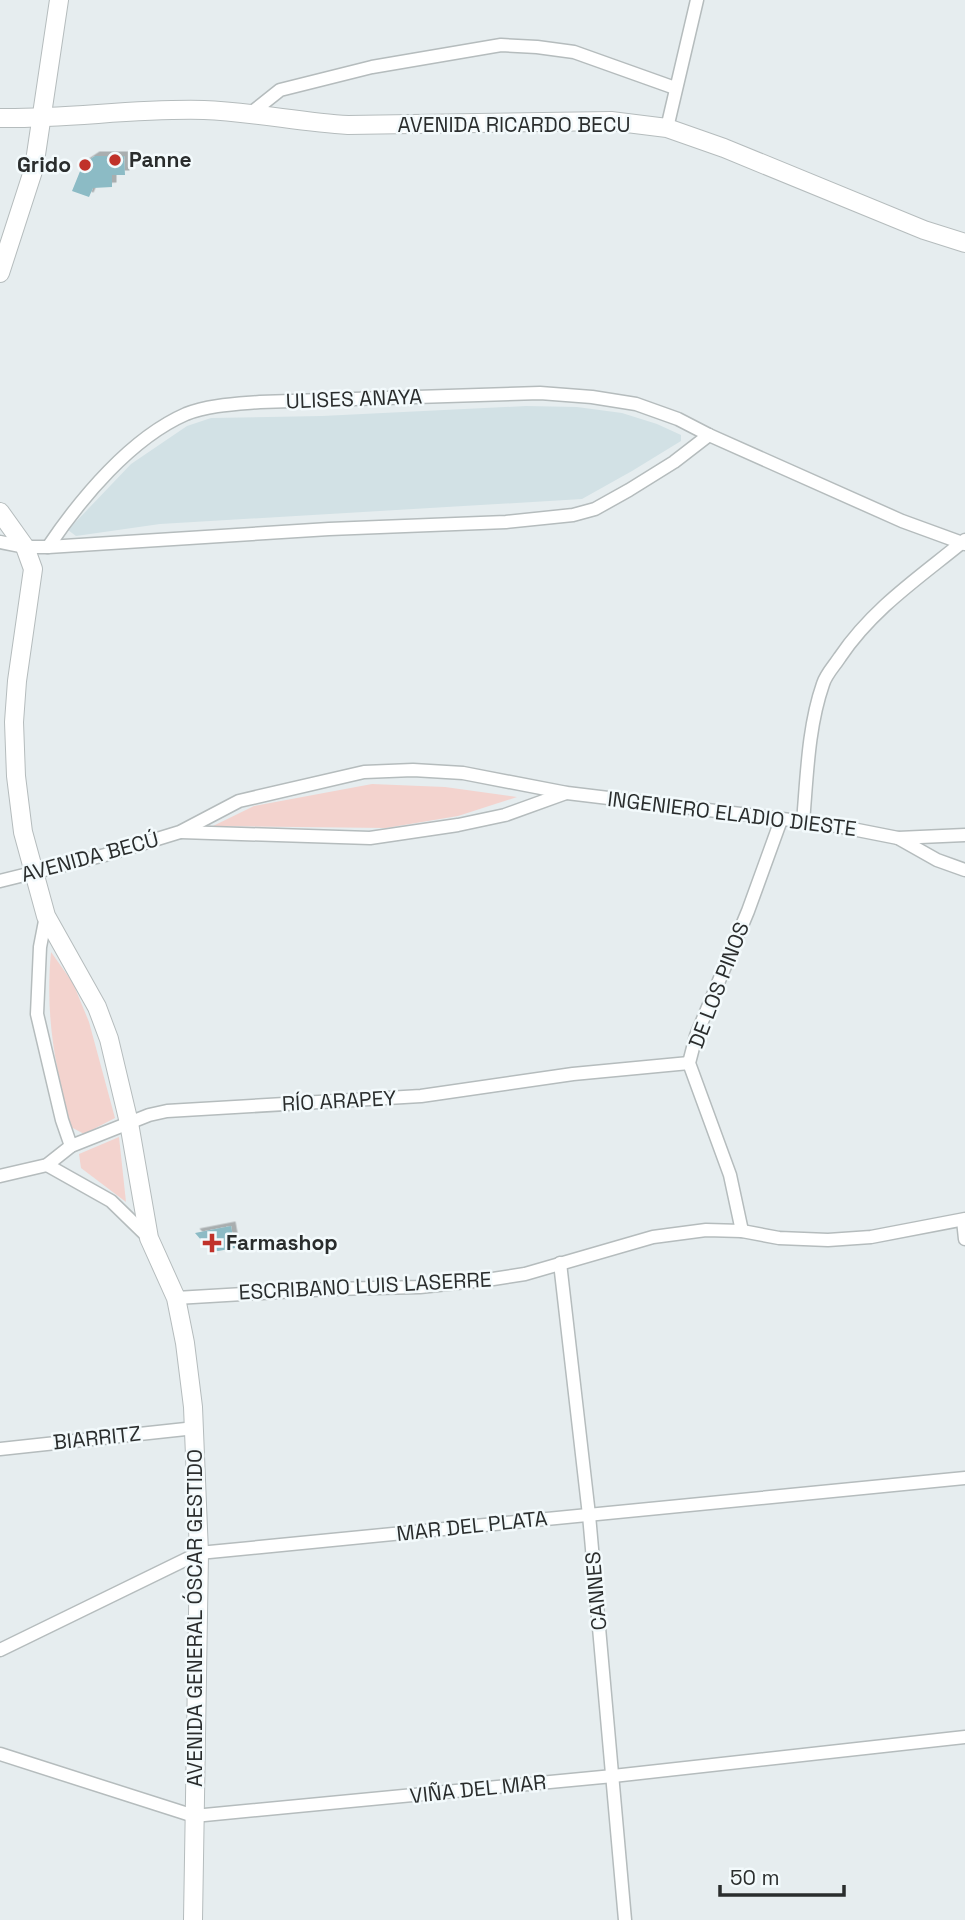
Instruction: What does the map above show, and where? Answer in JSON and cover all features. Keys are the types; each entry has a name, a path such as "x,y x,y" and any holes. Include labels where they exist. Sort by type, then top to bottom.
{"street":[{"path":"0,273 34,168 59,0"},
{"path":"667,128 697,0"},
{"path":"251,113 280,90 372,67 501,45 574,52 675,88"},
{"name":"AVENIDA RICARDO BECU","path":"0,118 41,119 202,110 348,125 611,121 667,128 724,148 924,230 965,243"},
{"name":"ULISES ANAYA","path":"48,547 70,513 106,474 155,432 187,414 227,405 540,393 636,404 678,419 902,521 964,542"},
{"path":"0,542 25,547 48,547 329,529 506,522 573,515 595,509 629,490 674,462 709,435"},
{"name":"AVENIDA GENERAL ÓSCAR GESTIDO","path":"0,512 25,547 33,569 14,722 16,776 23,832 46,916 97,1007 109,1039 129,1123 149,1238 176,1298 185,1343 195,1428 199,1553 193,1920"},
{"path":"803,822 808,756 824,681 862,628 885,604 964,542"},
{"name":"INGENIERO ELADIO DIESTE","path":"180,832 239,801 364,772 414,770 463,773 567,793 713,809 898,838 965,835"},
{"name":"INGENIERO ELADIO DIESTE","path":"180,832 370,838 458,825 493,817 567,793"},
{"name":"DE LOS PINOS","path":"742,1231 730,1175 690,1063 696,1036 743,923 781,820"},
{"name":"AVENIDA BECÚ","path":"0,881 180,832"},
{"name":"INGENIERO ELADIO DIESTE","path":"898,838 937,860 965,870"},
{"name":"AVENIDA GENERAL ÓSCAR GESTIDO","path":"46,916 40,947 37,1014 62,1120 71,1146"},
{"name":"RÍO ARAPEY","path":"0,1176 47,1165 71,1146 167,1111 421,1096 573,1074 690,1063"},
{"name":"AVENIDA GENERAL ÓSCAR GESTIDO","path":"47,1165 111,1201 149,1238"},
{"path":"964,1220 965,1239"},
{"name":"ESCRIBANO LUIS LASERRE","path":"176,1298 253,1292 420,1287 525,1274 653,1237 706,1230 742,1231 779,1238 828,1241 872,1237 964,1220"},
{"name":"CANNES","path":"560,1263 589,1515 625,1920"},
{"name":"BIARRITZ","path":"0,1449 195,1428"},
{"name":"MAR DEL PLATA","path":"0,1650 199,1553 965,1478"},
{"name":"VIÑA DEL MAR","path":"0,1754 194,1816 613,1776 965,1737"}],"shaded area":[{"path":"526,406 577,407 622,413 681,435 681,441 582,499 160,524 76,536 68,530 131,464 187,426 211,418 322,416"},
{"path":"372,784 445,787 517,797 458,816 386,828 213,826 254,806"},
{"path":"51,952 73,983 89,1022 115,1118 84,1134 71,1127 56,1062 49,998"},
{"path":"119,1137 126,1202 81,1168 79,1154"}],"building":[{"path":"95,156 124,156 125,175 112,175 112,187 93,188 89,197 72,191 83,164"},
{"path":"231,1226 235,1248 218,1251 209,1249 195,1233"}],"place":[{"name":"Panne","path":"115,160"},
{"name":"Grido","path":"85,165"},
{"name":"Farmashop","path":"212,1243"}]}
